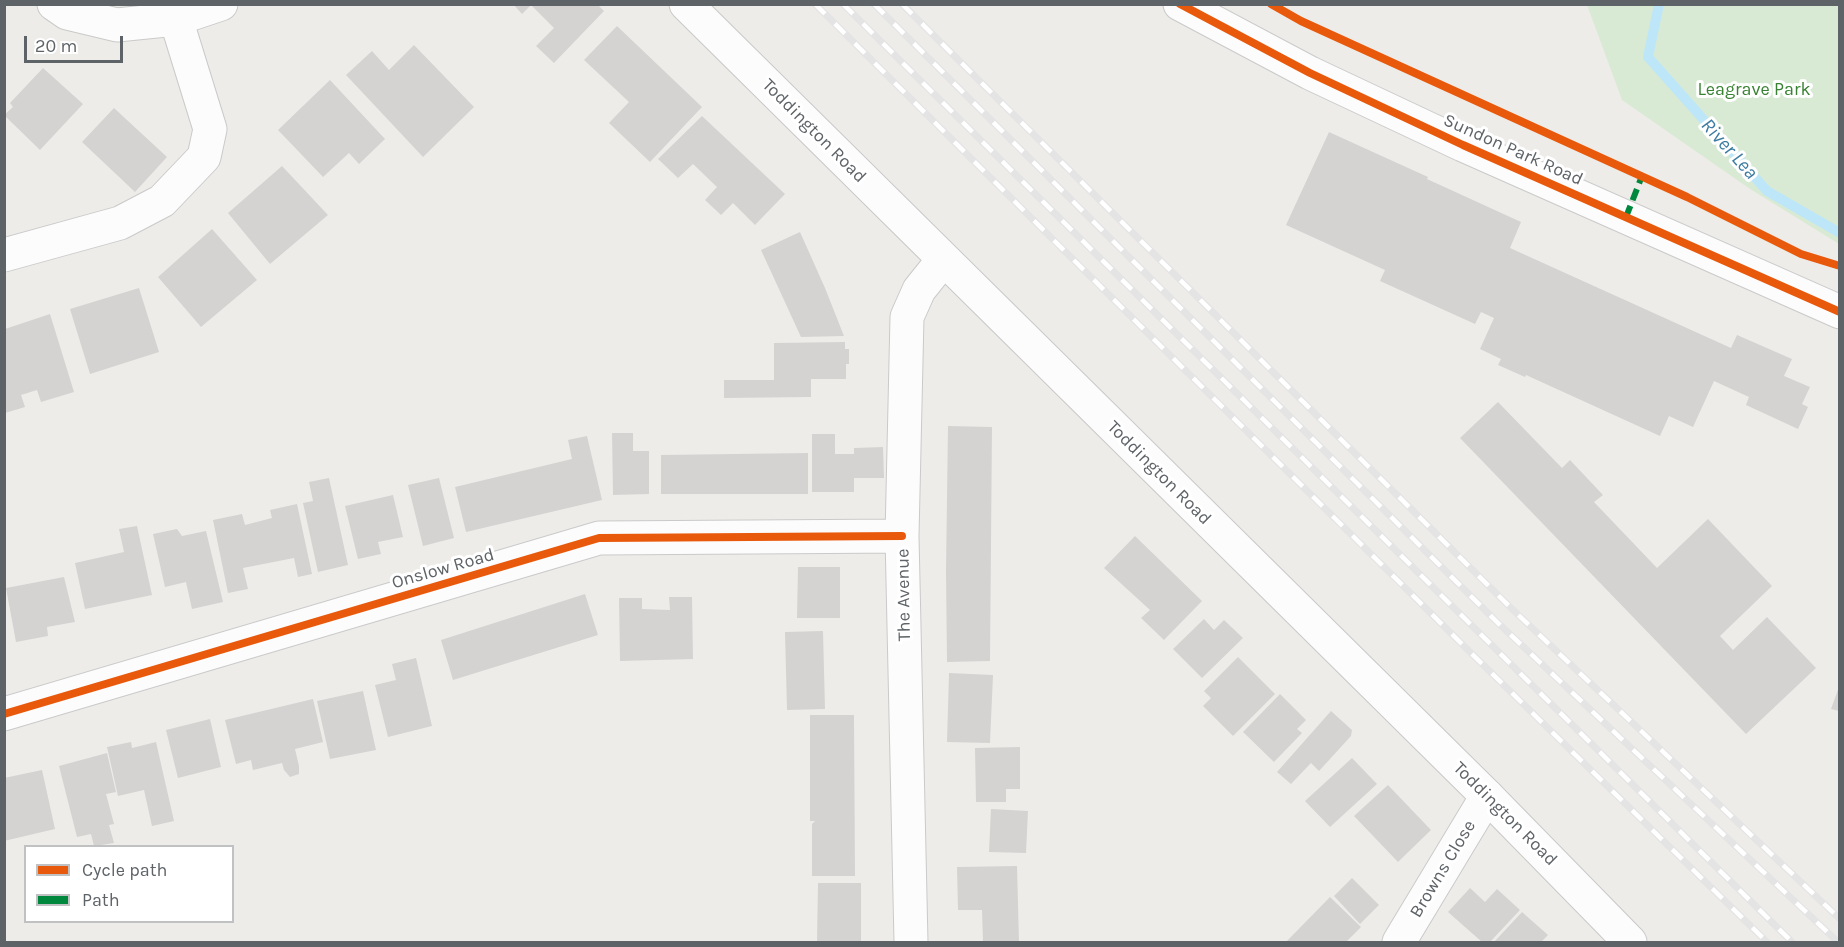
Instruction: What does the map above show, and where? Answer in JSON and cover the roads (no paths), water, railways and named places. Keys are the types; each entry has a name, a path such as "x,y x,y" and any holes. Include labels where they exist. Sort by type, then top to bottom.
{"street":[{"path":"54,4 67,13 117,25 176,19 221,4"},
{"name":"Toddington Road","path":"686,4 1487,796 1630,942"},
{"name":"Sundon Park Road","path":"1180,4 1310,73 1463,145 1839,312"},
{"path":"4,255 120,223 162,201 204,157 210,129 176,19"},
{"name":"The Avenue","path":"910,942 902,536 907,317 919,290 943,260"},
{"name":"Onslow Road","path":"4,714 599,538 902,536"},
{"name":"Browns Close","path":"1399,942 1487,796"}],"waterway":[{"name":"River Lea","path":"1659,4 1648,57 1767,191 1840,233"}],"railway":[{"path":"815,4 1470,652 1767,942"},
{"path":"843,4 1792,942"},
{"path":"874,4 1498,623 1838,942"},
{"path":"902,4 1512,609 1840,919"}],"park label":[{"name":"Leagrave Park","path":"1754,90"}]}
